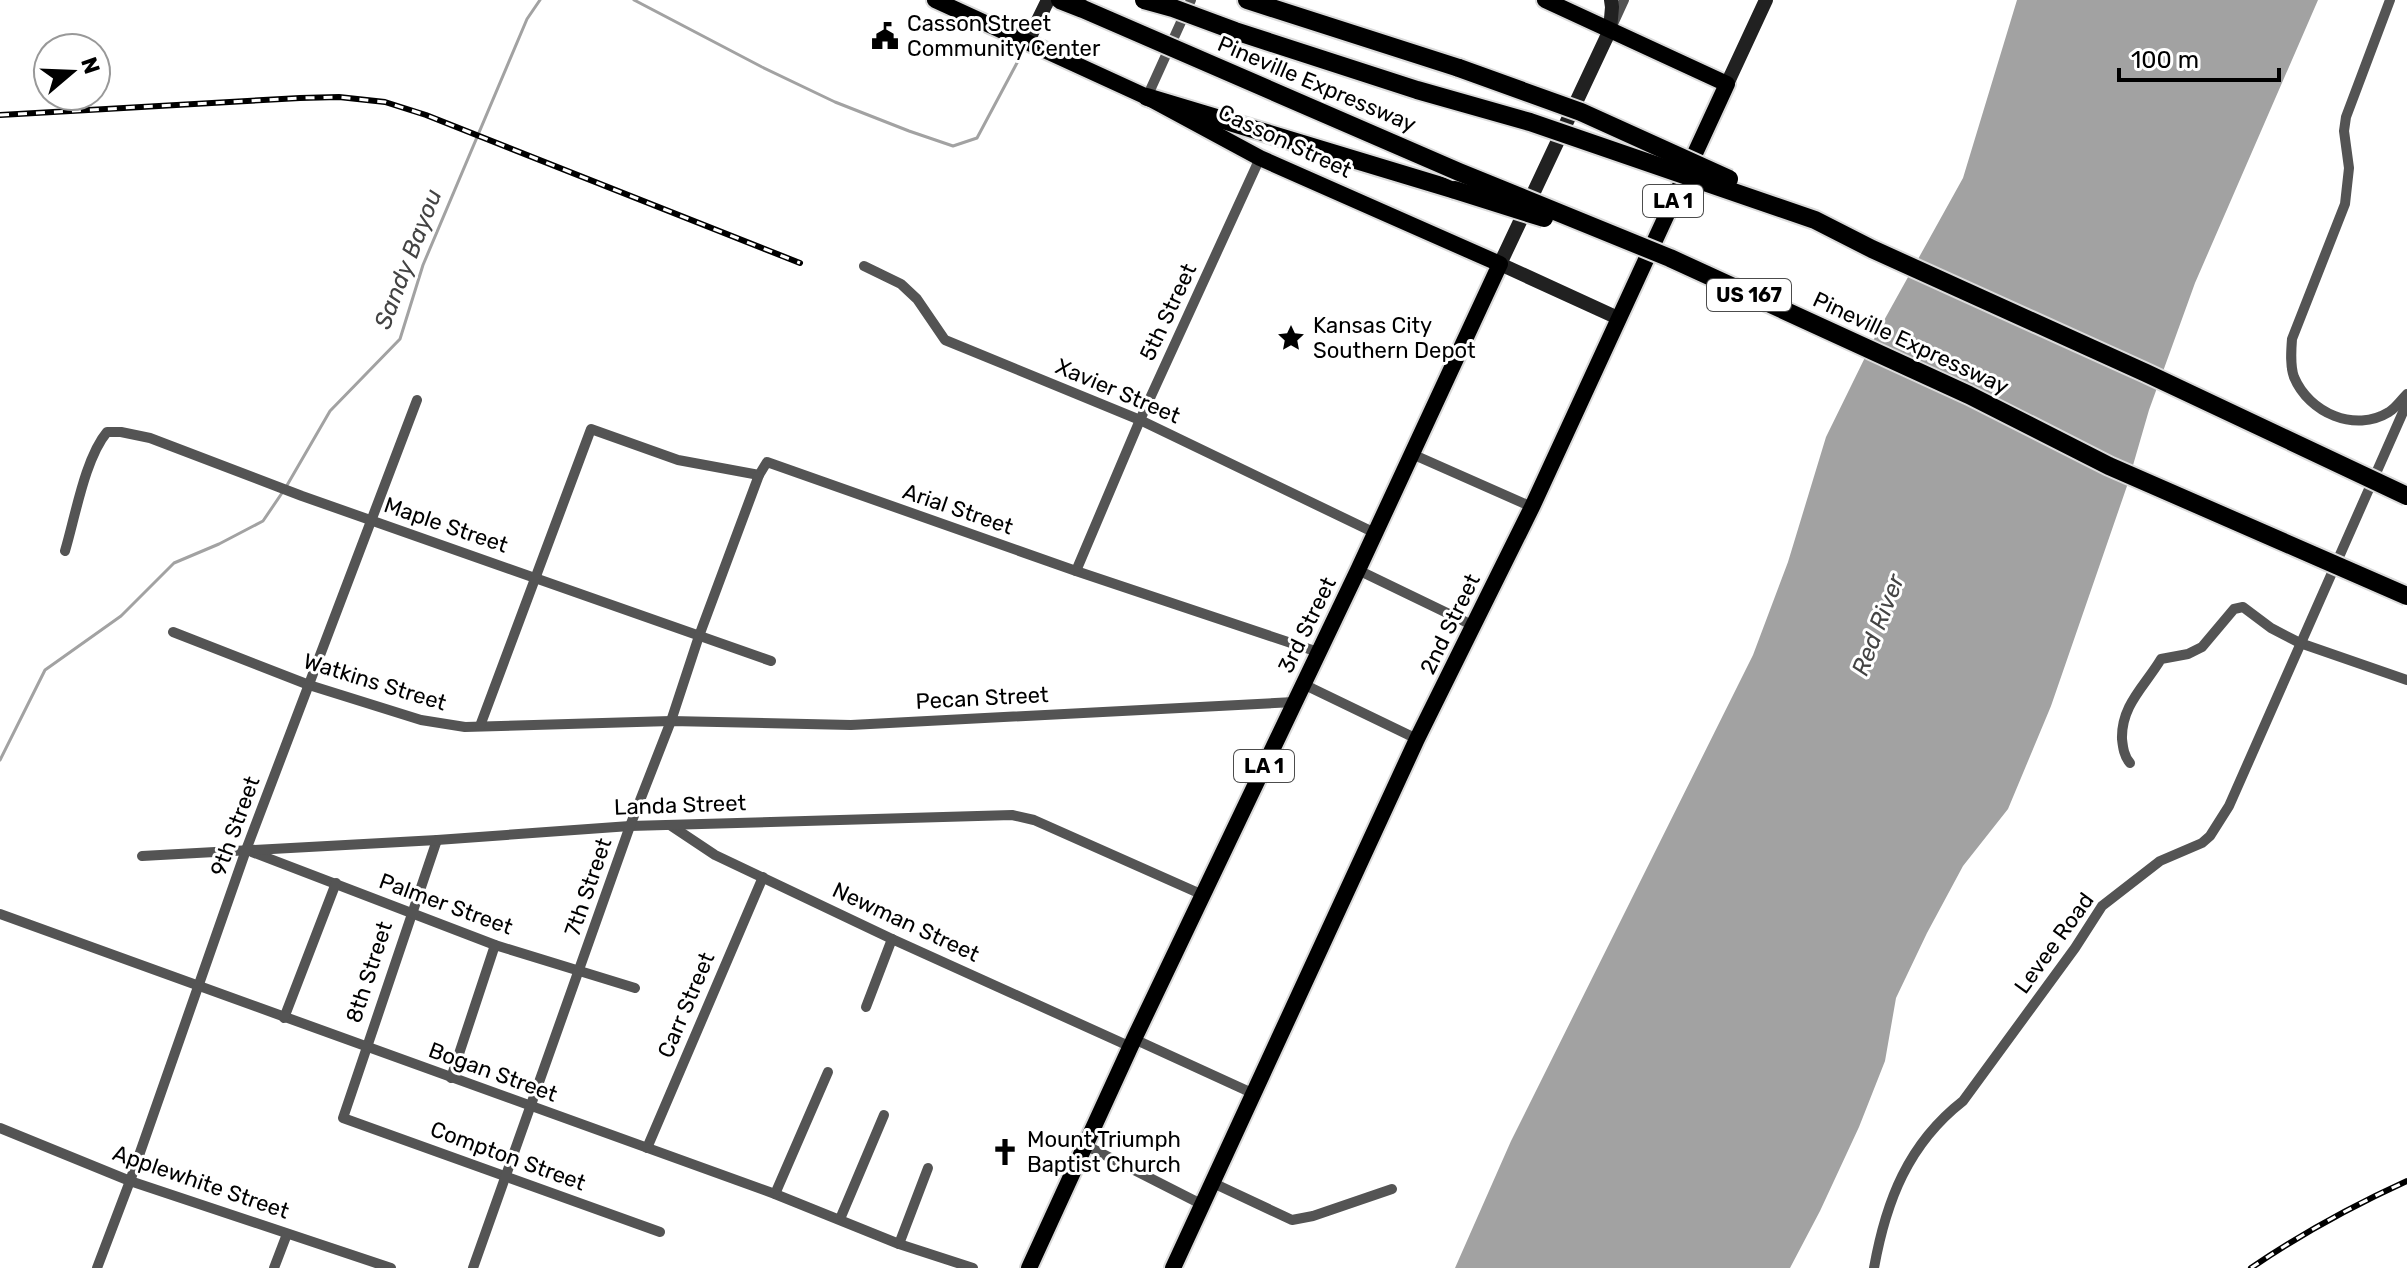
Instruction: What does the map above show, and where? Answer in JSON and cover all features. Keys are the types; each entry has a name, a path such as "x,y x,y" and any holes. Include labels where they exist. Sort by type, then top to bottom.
{"highway":[{"name":"Pineville Expressway","path":"1062,0 1459,172 1670,258 1969,395 2109,466 2407,596"},
{"name":"Pineville Expressway","path":"1144,0 1417,90 1530,122 1815,220 2407,496"},
{"path":"1247,0 1459,68 1581,112 1815,220"},
{"path":"1147,97 1670,258"}],"main road":[{"name":"Casson Street","path":"935,0 1147,97 1260,158 1618,318"},
{"path":"1027,43 1048,0"},
{"path":"1545,0 1727,84"},
{"path":"1610,30 1611,0"},
{"name":"2nd Street","path":"1173,1268 1417,739 1532,507 1766,0"},
{"name":"3rd Street","path":"1029,1268 1610,30"}],"street":[{"path":"1147,97 1191,0"},
{"name":"3rd Street","path":"1610,30 1624,0"},
{"path":"2390,0 2346,117 2344,131 2349,168 2345,204 2292,339 2291,359 2293,376 2312,405 2328,414 2354,421 2374,418 2390,412 2407,394"},
{"name":"5th Street","path":"1076,571 1140,420 1260,158"},
{"name":"Xavier Street","path":"864,266 901,284 917,299 945,340 1140,420 1375,533"},
{"name":"9th Street","path":"97,1268 246,850 417,400"},
{"name":"Levee Road","path":"1874,1268 1880,1235 1896,1186 1924,1137 1941,1118 1963,1101 2102,906 2160,861 2202,843 2210,836 2236,795 2407,403"},
{"name":"Arial Street","path":"535,578 591,429 678,460 759,475 767,462 1318,652"},
{"name":"Maple Street","path":"65,551 90,464 101,439 107,432 121,432 150,438 302,496 771,661"},
{"path":"1412,454 1532,507"},
{"name":"7th Street","path":"473,1268 759,475"},
{"path":"1358,570 1474,626"},
{"path":"480,726 535,578"},
{"path":"2130,763 2122,744 2122,725 2133,697 2151,677 2161,659 2188,654 2202,647 2238,607 2243,607 2271,628 2300,643 2407,680"},
{"name":"Watkins Street","path":"173,632 309,685 450,726 671,721"},
{"path":"1303,684 1417,739"},
{"name":"Pecan Street","path":"671,721 851,725 1294,702"},
{"name":"Landa Street","path":"142,856 630,826 1012,815 1047,825 1203,895"},
{"name":"Newman Street","path":"670,825 715,855 892,939 1252,1093"},
{"name":"8th Street","path":"343,1118 437,840"},
{"name":"Palmer Street","path":"246,850 495,945 635,988"},
{"name":"Carr Street","path":"647,1148 763,877"},
{"path":"284,1018 336,883"},
{"name":"Bogan Street","path":"0,914 775,1194 899,1244 973,1268"},
{"path":"866,1007 892,939"},
{"path":"451,1078 495,945"},
{"path":"775,1194 828,1072"},
{"path":"840,1219 884,1115"},
{"name":"Compton Street","path":"343,1118 660,1232"},
{"name":"Applewhite Street","path":"0,1128 130,1181 391,1268"},
{"path":"1087,1146 1201,1204"},
{"path":"899,1244 928,1168"},
{"path":"1211,1182 1292,1220 1392,1189"},
{"path":"274,1268 287,1234"}],"water":[{"name":"Red River","path":"2017,0 2318,0 2195,283 2149,410 2127,486 2051,706 2008,809 1963,866 1896,998 1885,1061 1859,1127 1790,1268 1455,1268 1511,1141 1753,655 1788,562 1826,437 1877,333 1963,178"}],"waterway":[{"name":"Sandy Bayou","path":"286,487 330,411 400,339 423,265 527,19 540,0"},
{"name":"Sandy Bayou","path":"634,0 835,102 953,146 977,138 1018,61"},
{"name":"Sandy Bayou","path":"0,760 45,670 121,616 174,563 263,521 282,493"}],"railway":[{"path":"0,115 300,98 339,97 385,102 426,115 800,263"},
{"path":"2251,1268 2327,1221 2407,1181"}],"place":[{"name":"Casson Street Community Center","path":"885,36"},
{"name":"Kansas City Southern Depot","path":"1291,338"},
{"name":"Mount Triumph Baptist Church","path":"1005,1152"}]}
